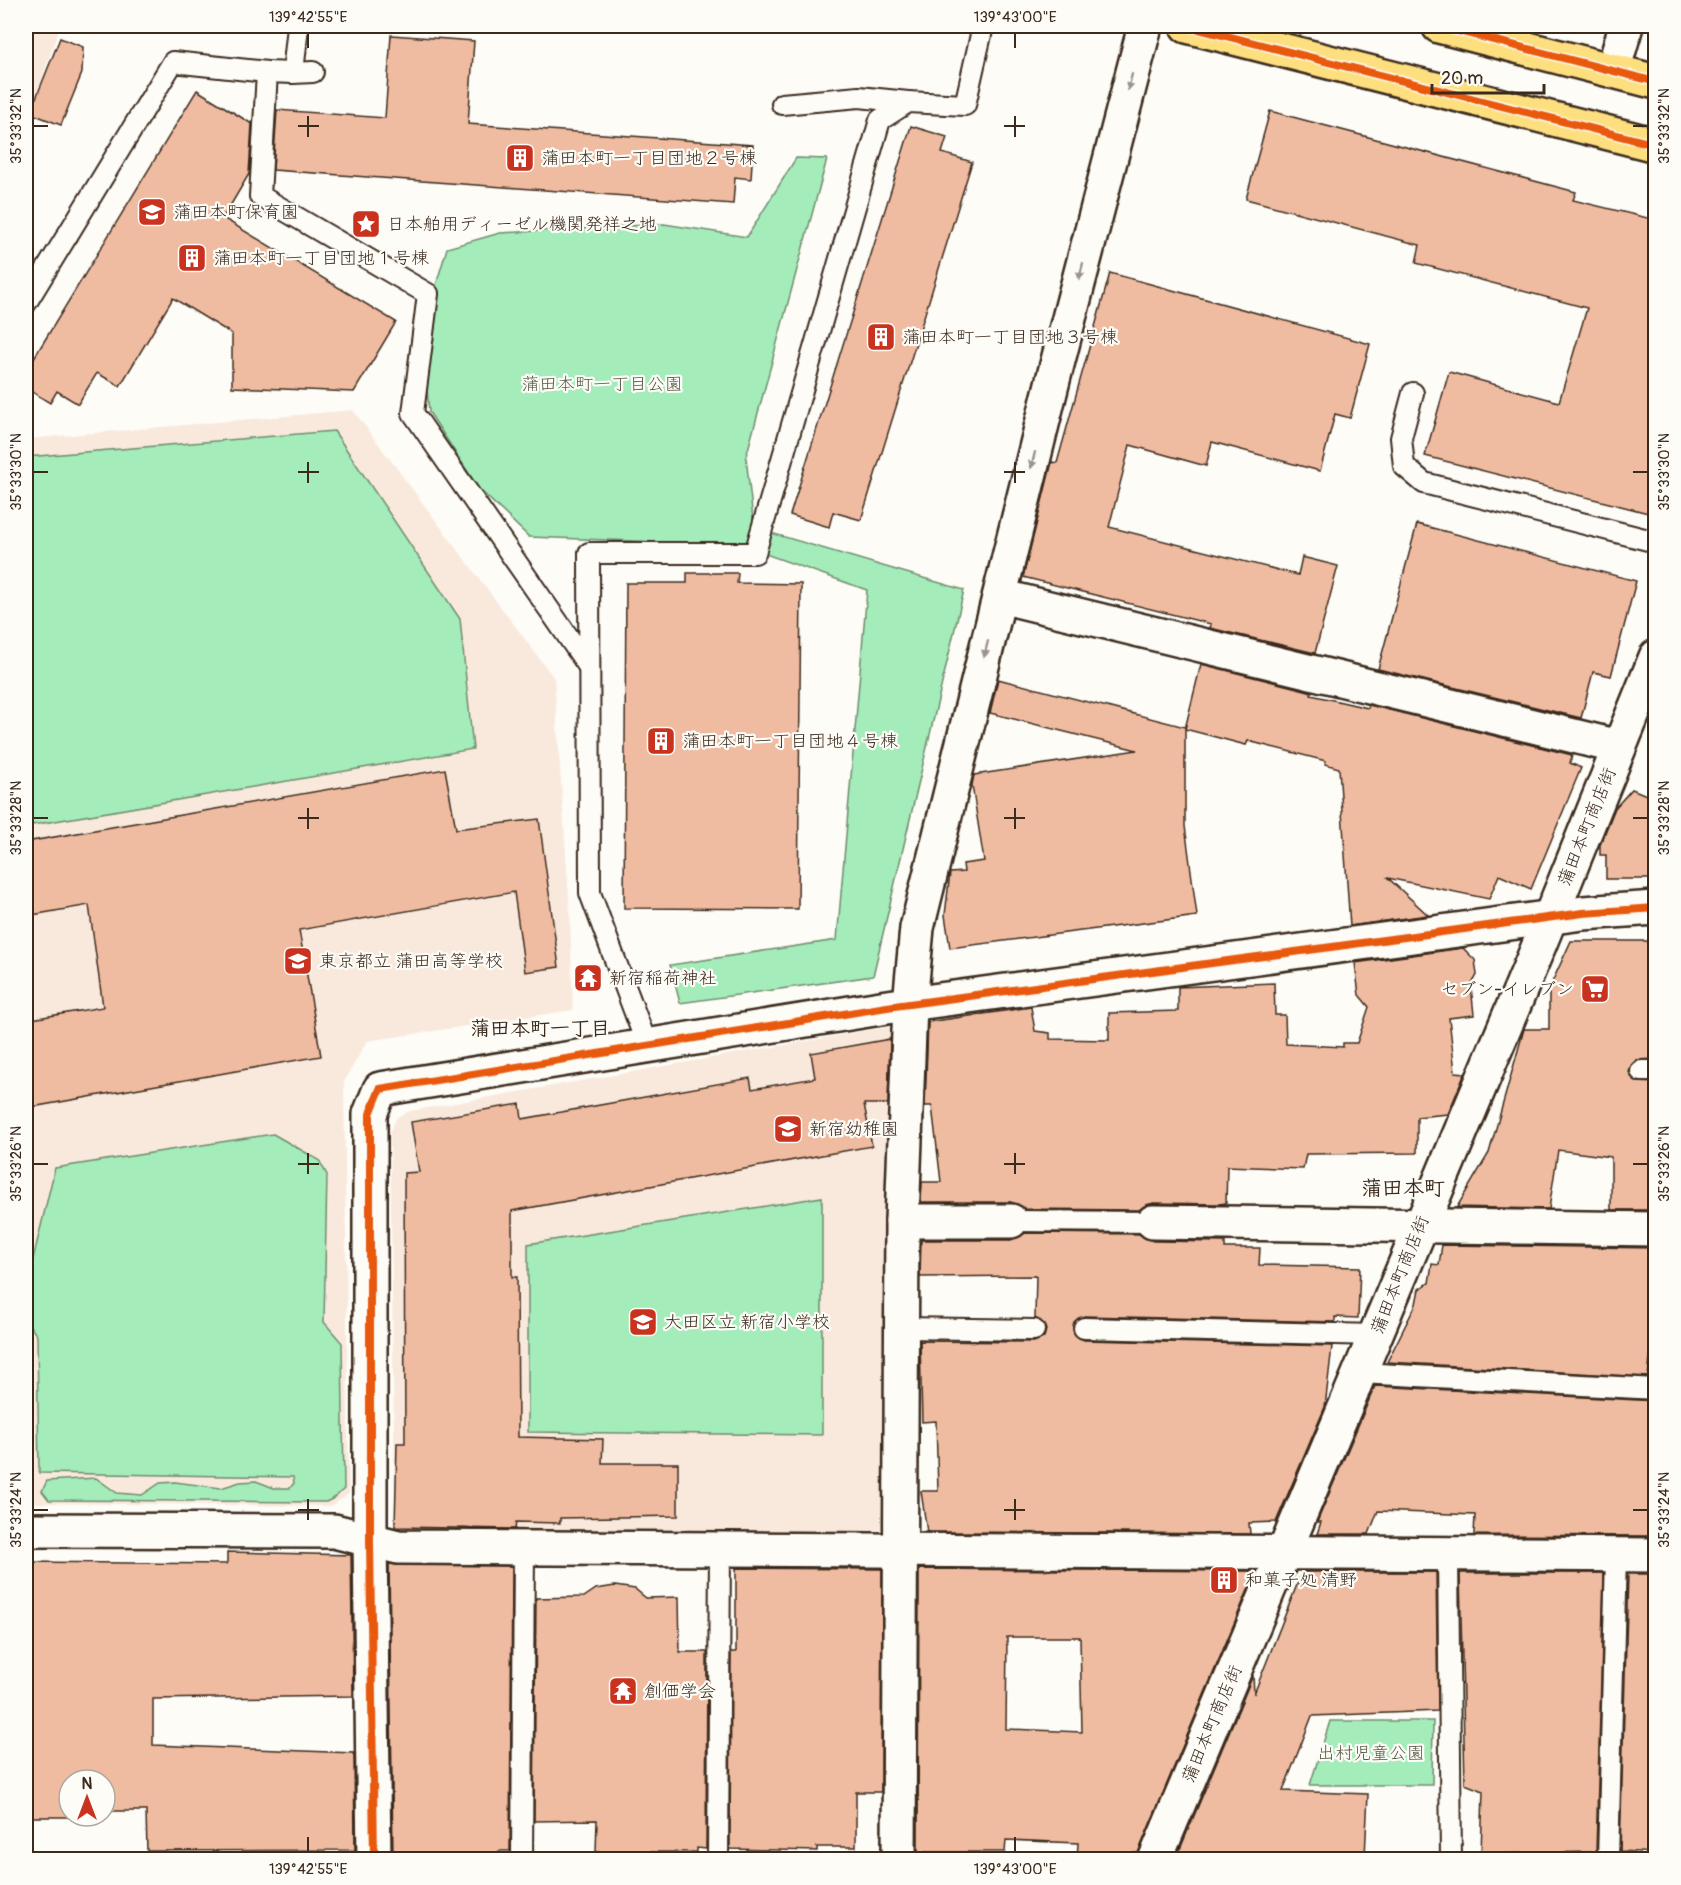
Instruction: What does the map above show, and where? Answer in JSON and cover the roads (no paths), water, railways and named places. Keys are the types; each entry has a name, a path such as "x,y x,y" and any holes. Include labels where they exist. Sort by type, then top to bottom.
{"main road":[{"path":"1187,26 1656,145"},
{"path":"1439,26 1656,82"}],"street":[{"path":"899,1860 902,1221 910,1004 917,928 1145,26"},
{"path":"1613,71 1626,26"},
{"path":"1000,596 1619,747"},
{"name":"蒲田本町商店街","path":"1155,1860 1376,1335 1419,1225 1550,917 1656,657"},
{"path":"374,1860 370,1539 370,1114 380,1089 910,1004 1550,917 1656,908"},
{"path":"902,1221 1011,1221"},
{"path":"1153,1222 1656,1229"},
{"path":"26,1530 334,1531 398,1547 524,1546 1656,1555"}],"lane":[{"path":"293,73 298,26"},
{"path":"782,104 859,97 965,105 983,26"},
{"path":"26,303 173,62 267,72 313,72"},
{"path":"267,72 260,195 428,294 413,413 589,667"},
{"path":"647,1045 590,893 589,553 755,553 880,120 908,102"},
{"path":"1413,393 1401,438 1404,466 1425,483 1656,542"},
{"path":"1011,1221 1153,1222"},
{"path":"901,1328 1034,1330"},
{"path":"1084,1328 1376,1335"},
{"path":"1360,1373 1656,1389"},
{"path":"522,1860 524,1546"},
{"path":"718,1860 720,1548"},
{"path":"1448,1554 1451,1860"},
{"path":"1608,1860 1616,1555"}],"place":[{"name":"蒲田本町一丁目団地２号棟","path":"520,158"},
{"name":"蒲田本町保育園","path":"152,212"},
{"name":"日本舶用ディーゼル機関発祥之地","path":"366,224"},
{"name":"蒲田本町一丁目団地１号棟","path":"192,258"},
{"name":"蒲田本町一丁目団地３号棟","path":"881,337"},
{"name":"蒲田本町一丁目団地４号棟","path":"661,741"},
{"name":"東京都立 蒲田高等学校","path":"298,961"},
{"name":"新宿稲荷神社","path":"588,978"},
{"name":"セブン-イレブン","path":"1595,989"},
{"name":"新宿幼稚園","path":"788,1129"},
{"name":"大田区立 新宿小学校","path":"643,1322"},
{"name":"和菓子処 清野","path":"1224,1580"},
{"name":"創価学会","path":"623,1691"}],"district":[{"name":"蒲田本町一丁目","path":"540,1028"},
{"name":"蒲田本町","path":"1403,1188"}],"park label":[{"name":"蒲田本町一丁目公園","path":"602,384"},
{"name":"出村児童公園","path":"1371,1753"}]}
